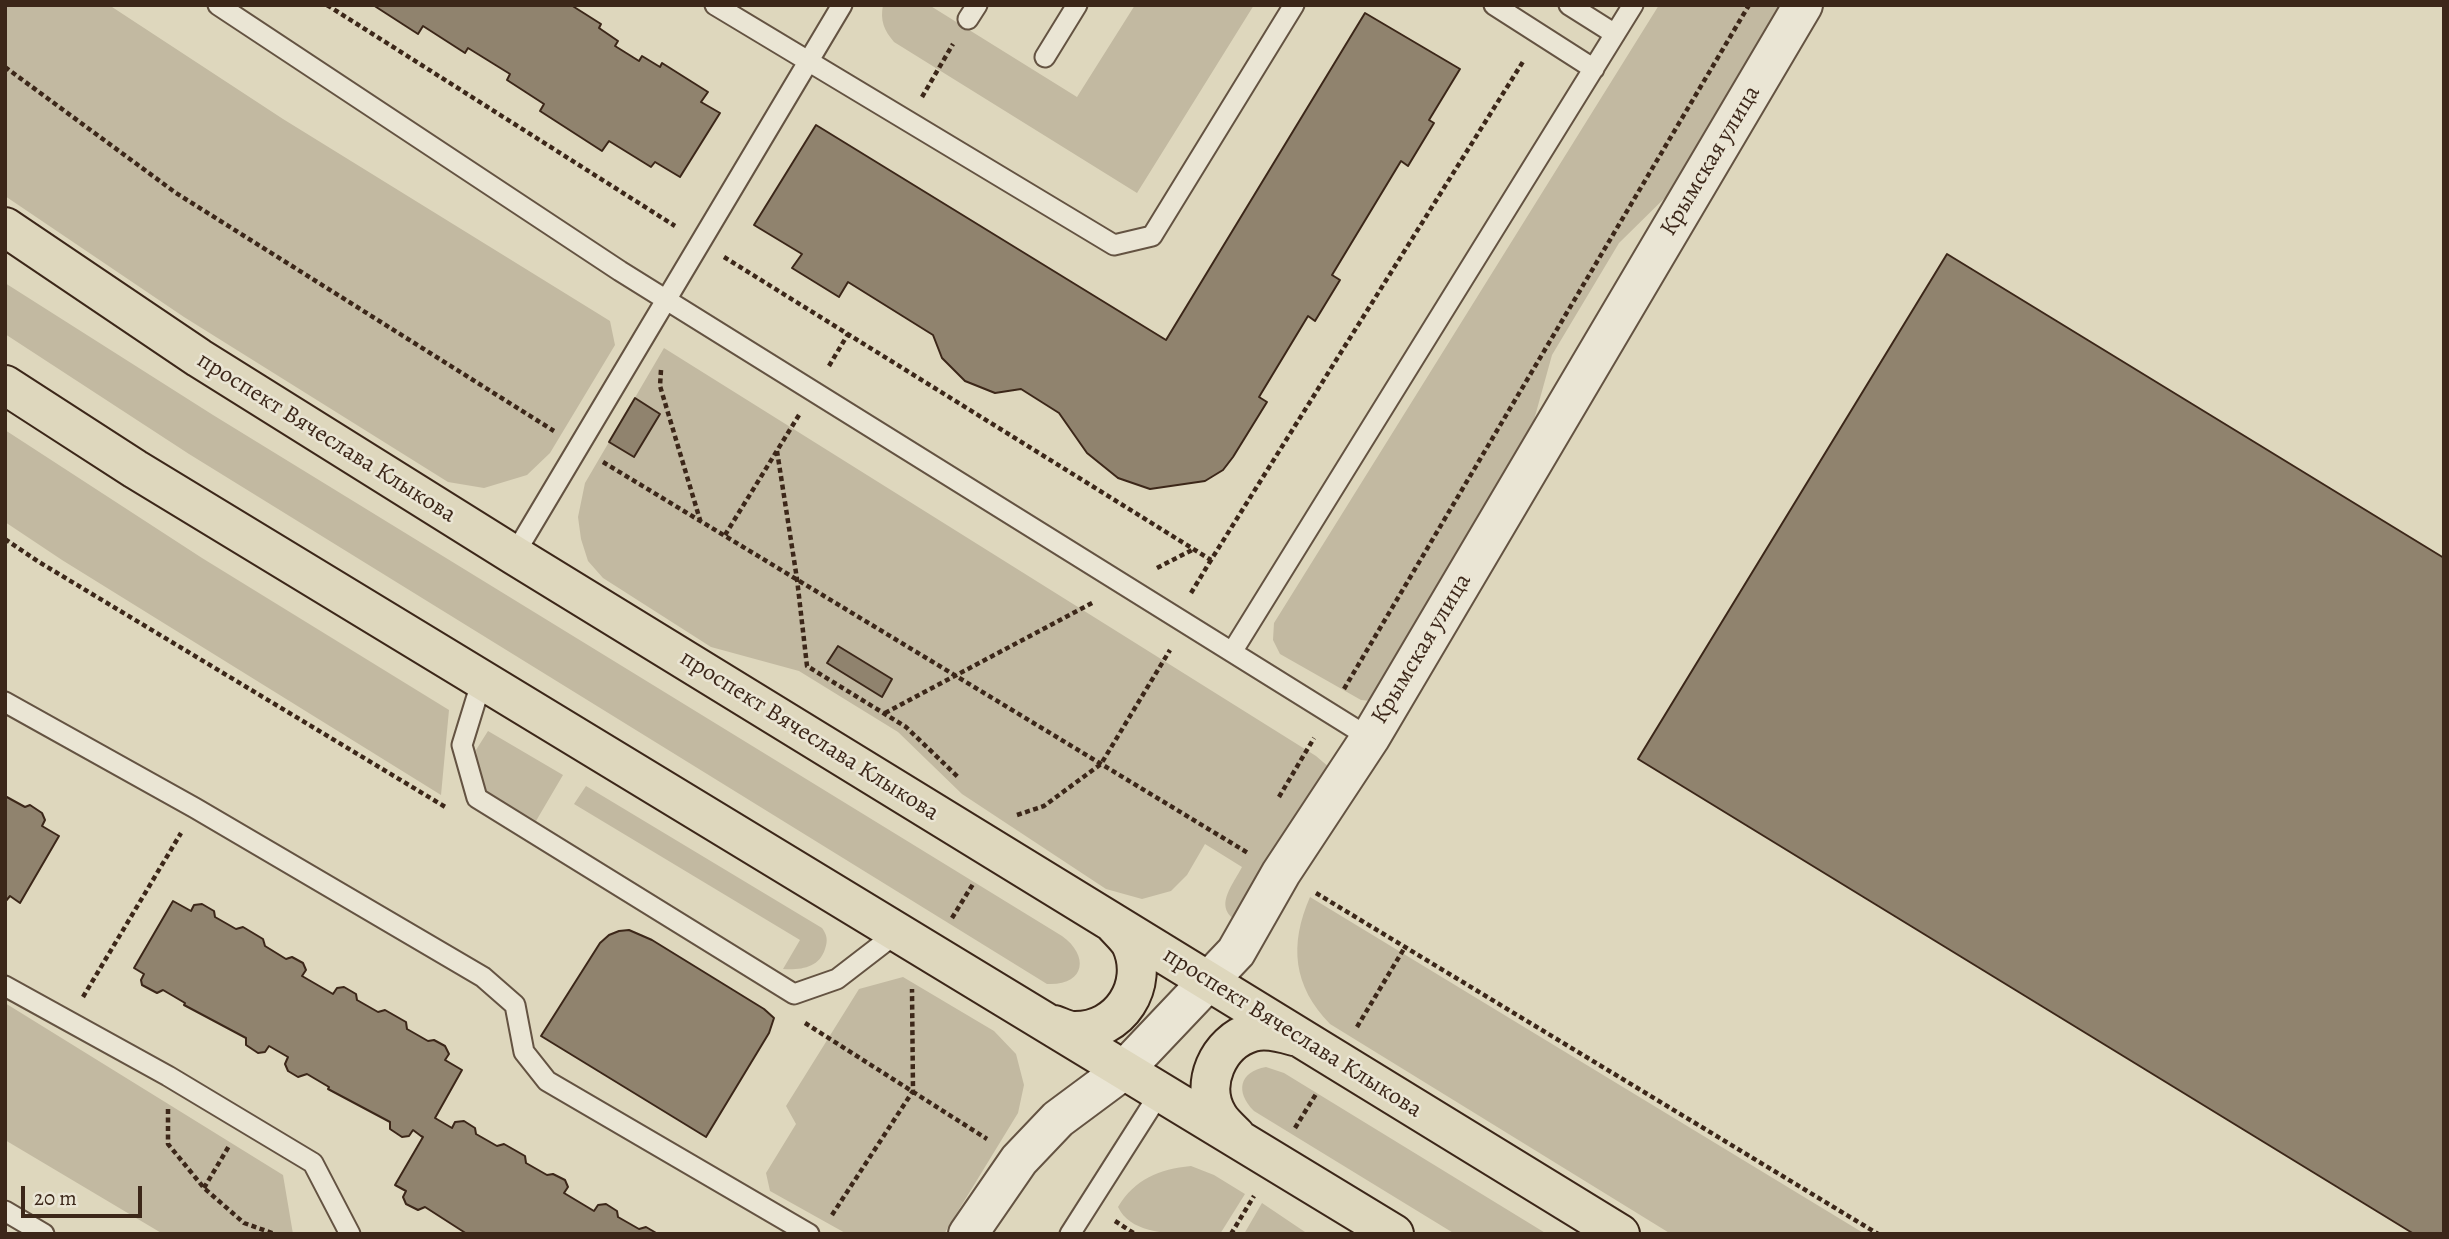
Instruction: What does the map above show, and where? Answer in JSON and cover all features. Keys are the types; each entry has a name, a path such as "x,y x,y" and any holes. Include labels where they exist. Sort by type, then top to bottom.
{"main road":[{"name":"проспект Вячеслава Клыкова","path":"5,227 199,359 1620,1234"},
{"path":"5,385 135,469 1394,1234"},
{"path":"1048,1023 1073,1031 1098,1028 1120,1014 1134,993 1137,967 1130,943 1113,923"},
{"path":"1239,1139 1218,1116 1211,1097 1211,1075 1218,1058 1233,1042 1252,1032 1275,1031 1300,1038"}],"street":[{"name":"Крымская улица","path":"968,1234 1019,1160 1058,1119 1124,1070 1236,952 1281,873 1370,738 1803,5"}],"lane":[{"path":"218,5 666,300 1370,738"},
{"path":"715,5 1114,245 1152,236 1294,5"},
{"path":"514,555 842,5"},
{"path":"1045,57 1077,5"},
{"path":"1494,5 1594,69"},
{"path":"1569,5 1615,34"},
{"path":"1232,652 1633,5"},
{"path":"482,680 462,745 477,798 782,987 794,994 837,979 898,932"},
{"path":"5,702 195,808 483,977 515,1005 524,1052 547,1081 808,1234"},
{"path":"5,986 168,1076 313,1163 350,1234"},
{"path":"1070,1234 1161,1091"},
{"path":"5,1211 44,1234"}],"path":[{"path":"327,5 1211,560 1520,65 1544,37"},
{"path":"1274,805 1749,5"},
{"path":"907,121 972,12"},
{"path":"5,67 176,193 578,446 1878,1234"},
{"path":"725,536 848,334"},
{"path":"662,361 660,386 701,521"},
{"path":"777,451 797,579 807,666 906,727 963,783"},
{"path":"884,713 1194,549"},
{"path":"68,1022 195,808"},
{"path":"168,1076 168,1144 204,1188 244,1223 275,1234"},
{"path":"204,1188 244,1122"}],"shaded area":[{"path":"5,5 109,5 283,119 610,321 615,345 550,453 527,475 484,488 448,482 184,317 5,196"},
{"path":"883,5 929,5 1077,97 1135,5 1254,5 1137,193 894,42 884,25"},
{"path":"1659,5 1783,5 1680,183 1619,243 1552,355 1529,438 1371,701 1361,700 1280,654 1273,640 1274,623"},
{"path":"5,283 213,415 1062,936 1077,952 1080,961 1076,975 1060,983 1047,984 189,454 5,334"},
{"path":"664,348 1316,756 1330,768 1245,925 1228,913 1226,907 1228,892 1242,867 1205,844 1187,875 1171,891 1142,899 1106,889 962,794 898,732 799,671 711,647 603,578 588,561 581,539 578,517 585,483"},
{"path":"5,430 202,558 449,710 441,795 5,522"},
{"path":"488,731 563,775 536,821 480,787 476,750"},
{"path":"586,786 822,928 827,940 822,955 808,967 783,969 800,940 574,804"},
{"path":"1310,897 1865,1234 1671,1234 1330,1024 1308,995 1298,964 1299,932"},
{"path":"903,977 994,1031 1016,1054 1024,1085 1018,1113 944,1234 847,1234 770,1191 766,1173 796,1124 786,1106 859,989"},
{"path":"5,1003 283,1175 293,1234 163,1234 5,1140"},
{"path":"1266,1067 1284,1073 1547,1234 1455,1234 1254,1111 1244,1097 1243,1084 1250,1073"},
{"path":"1191,1166 1214,1175 1245,1194 1220,1234 1177,1234 1148,1230 1125,1217 1118,1207 1132,1189 1149,1177"},
{"path":"1262,1203 1308,1234 1244,1234"}],"building":[{"path":"373,5 571,5 601,24 599,28 618,41 615,46 639,61 642,56 660,67 662,63 708,92 701,102 720,113 680,177 655,162 651,167 609,141 602,151 540,111 544,104 507,80 510,74 468,48 465,53 423,26 418,34"},
{"path":"1365,13 1460,69 1429,120 1434,123 1408,166 1401,161 1332,275 1340,280 1315,321 1308,316 1259,397 1267,402 1233,457 1223,470 1205,481 1150,489 1118,478 1087,453 1059,413 1021,389 995,393 965,381 942,358 933,335 848,282 839,297 792,268 802,254 754,225 816,125 1166,340"},
{"path":"1947,254 2444,558 2444,1234 2414,1234 1638,759"},
{"path":"635,398 660,414 634,457 609,442"},
{"path":"838,646 892,679 882,697 827,663"},
{"path":"5,796 25,807 30,805 42,813 45,820 42,826 59,836 20,903 10,896 5,902"},
{"path":"173,901 191,911 194,905 202,904 214,911 215,917 236,929 243,927 263,939 265,946 286,959 292,957 303,963 306,970 302,976 333,994 337,988 344,987 356,994 357,1000 378,1012 385,1010 406,1022 407,1029 428,1041 434,1040 445,1046 449,1054 445,1060 462,1070 435,1118 452,1128 455,1122 464,1121 475,1128 476,1134 497,1146 504,1144 525,1156 526,1163 547,1175 553,1174 565,1180 568,1187 564,1193 594,1211 598,1205 606,1204 617,1211 618,1217 639,1229 646,1227 658,1234 467,1234 425,1207 418,1210 406,1204 403,1197 406,1191 395,1185 423,1137 413,1130 409,1136 402,1137 390,1129 390,1122 328,1089 329,1087 307,1074 298,1077 288,1071 285,1064 288,1057 269,1046 265,1052 258,1053 246,1045 246,1038 184,1005 185,1003 163,990 157,993 142,985 144,974 134,968"},
{"path":"629,930 652,940 764,1009 774,1018 769,1033 706,1137 541,1036 600,943 609,935"}]}
